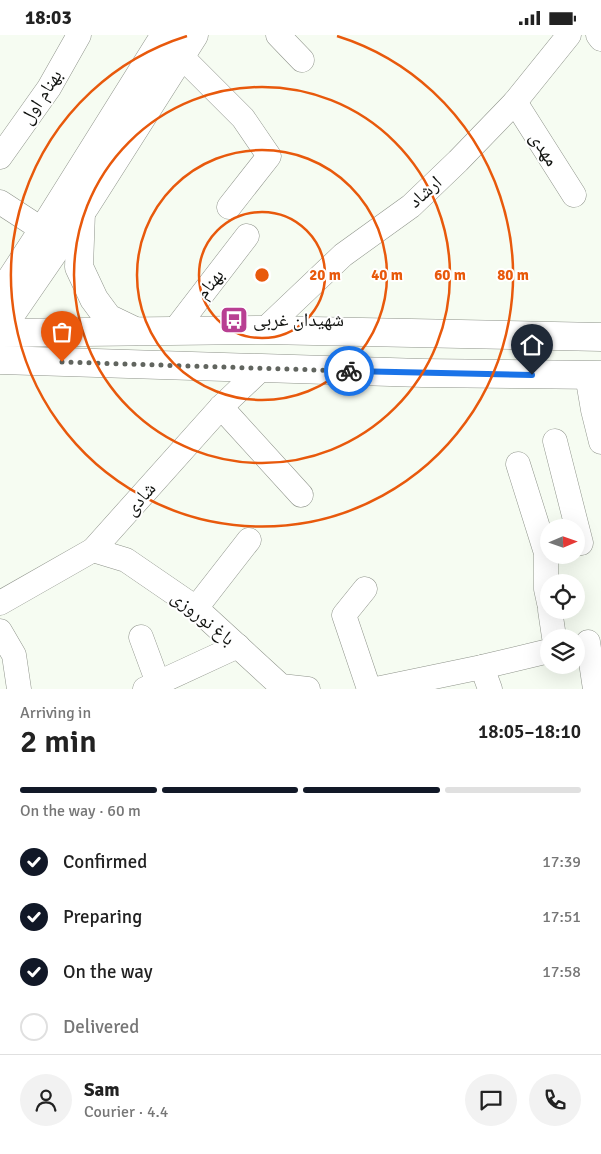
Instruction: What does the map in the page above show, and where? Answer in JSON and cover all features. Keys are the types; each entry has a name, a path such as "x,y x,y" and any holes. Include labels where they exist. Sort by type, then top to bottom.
{"main road":[{"path":"0,331 81,212 180,42"},
{"path":"0,296 44,230 180,42"},
{"path":"81,212 79,267 94,299 108,318 136,332"},
{"path":"0,331 264,331 601,337"},
{"path":"0,360 261,369 594,375"},
{"path":"0,382 43,362"}],"street":[{"name":"بهنام اول","path":"0,157 49,88 79,35"},
{"path":"278,35 302,60"},
{"name":"ارشاد","path":"264,331 343,255 411,206 458,161 515,102 569,35"},
{"path":"598,35 601,39"},
{"path":"180,42 242,118 268,156 229,207"},
{"name":"مهدی","path":"515,102 574,195"},
{"path":"0,202 44,230"},
{"name":"بهنام","path":"174,331 247,236"},
{"name":"شادی","path":"0,603 93,550 221,407 261,369"},
{"path":"594,375 593,409 601,442"},
{"path":"221,407 300,495"},
{"path":"556,441 575,519"},
{"path":"518,464 540,532"},
{"path":"196,608 249,540"},
{"name":"باغ نوروزی","path":"93,550 126,560 196,608 238,647 260,679 281,686 308,689"},
{"path":"365,589 344,615 369,689"},
{"path":"0,631 14,655 19,689"},
{"path":"141,637 151,686 238,647"},
{"path":"588,642 595,689"},
{"path":"376,689 486,678 540,655"}],"way so far":[{"path":"62,362 349,371"}],"place":[{"name":"شهیدان غربی","path":"234,320"}],"route":[{"path":"349,371 532,375"}]}
